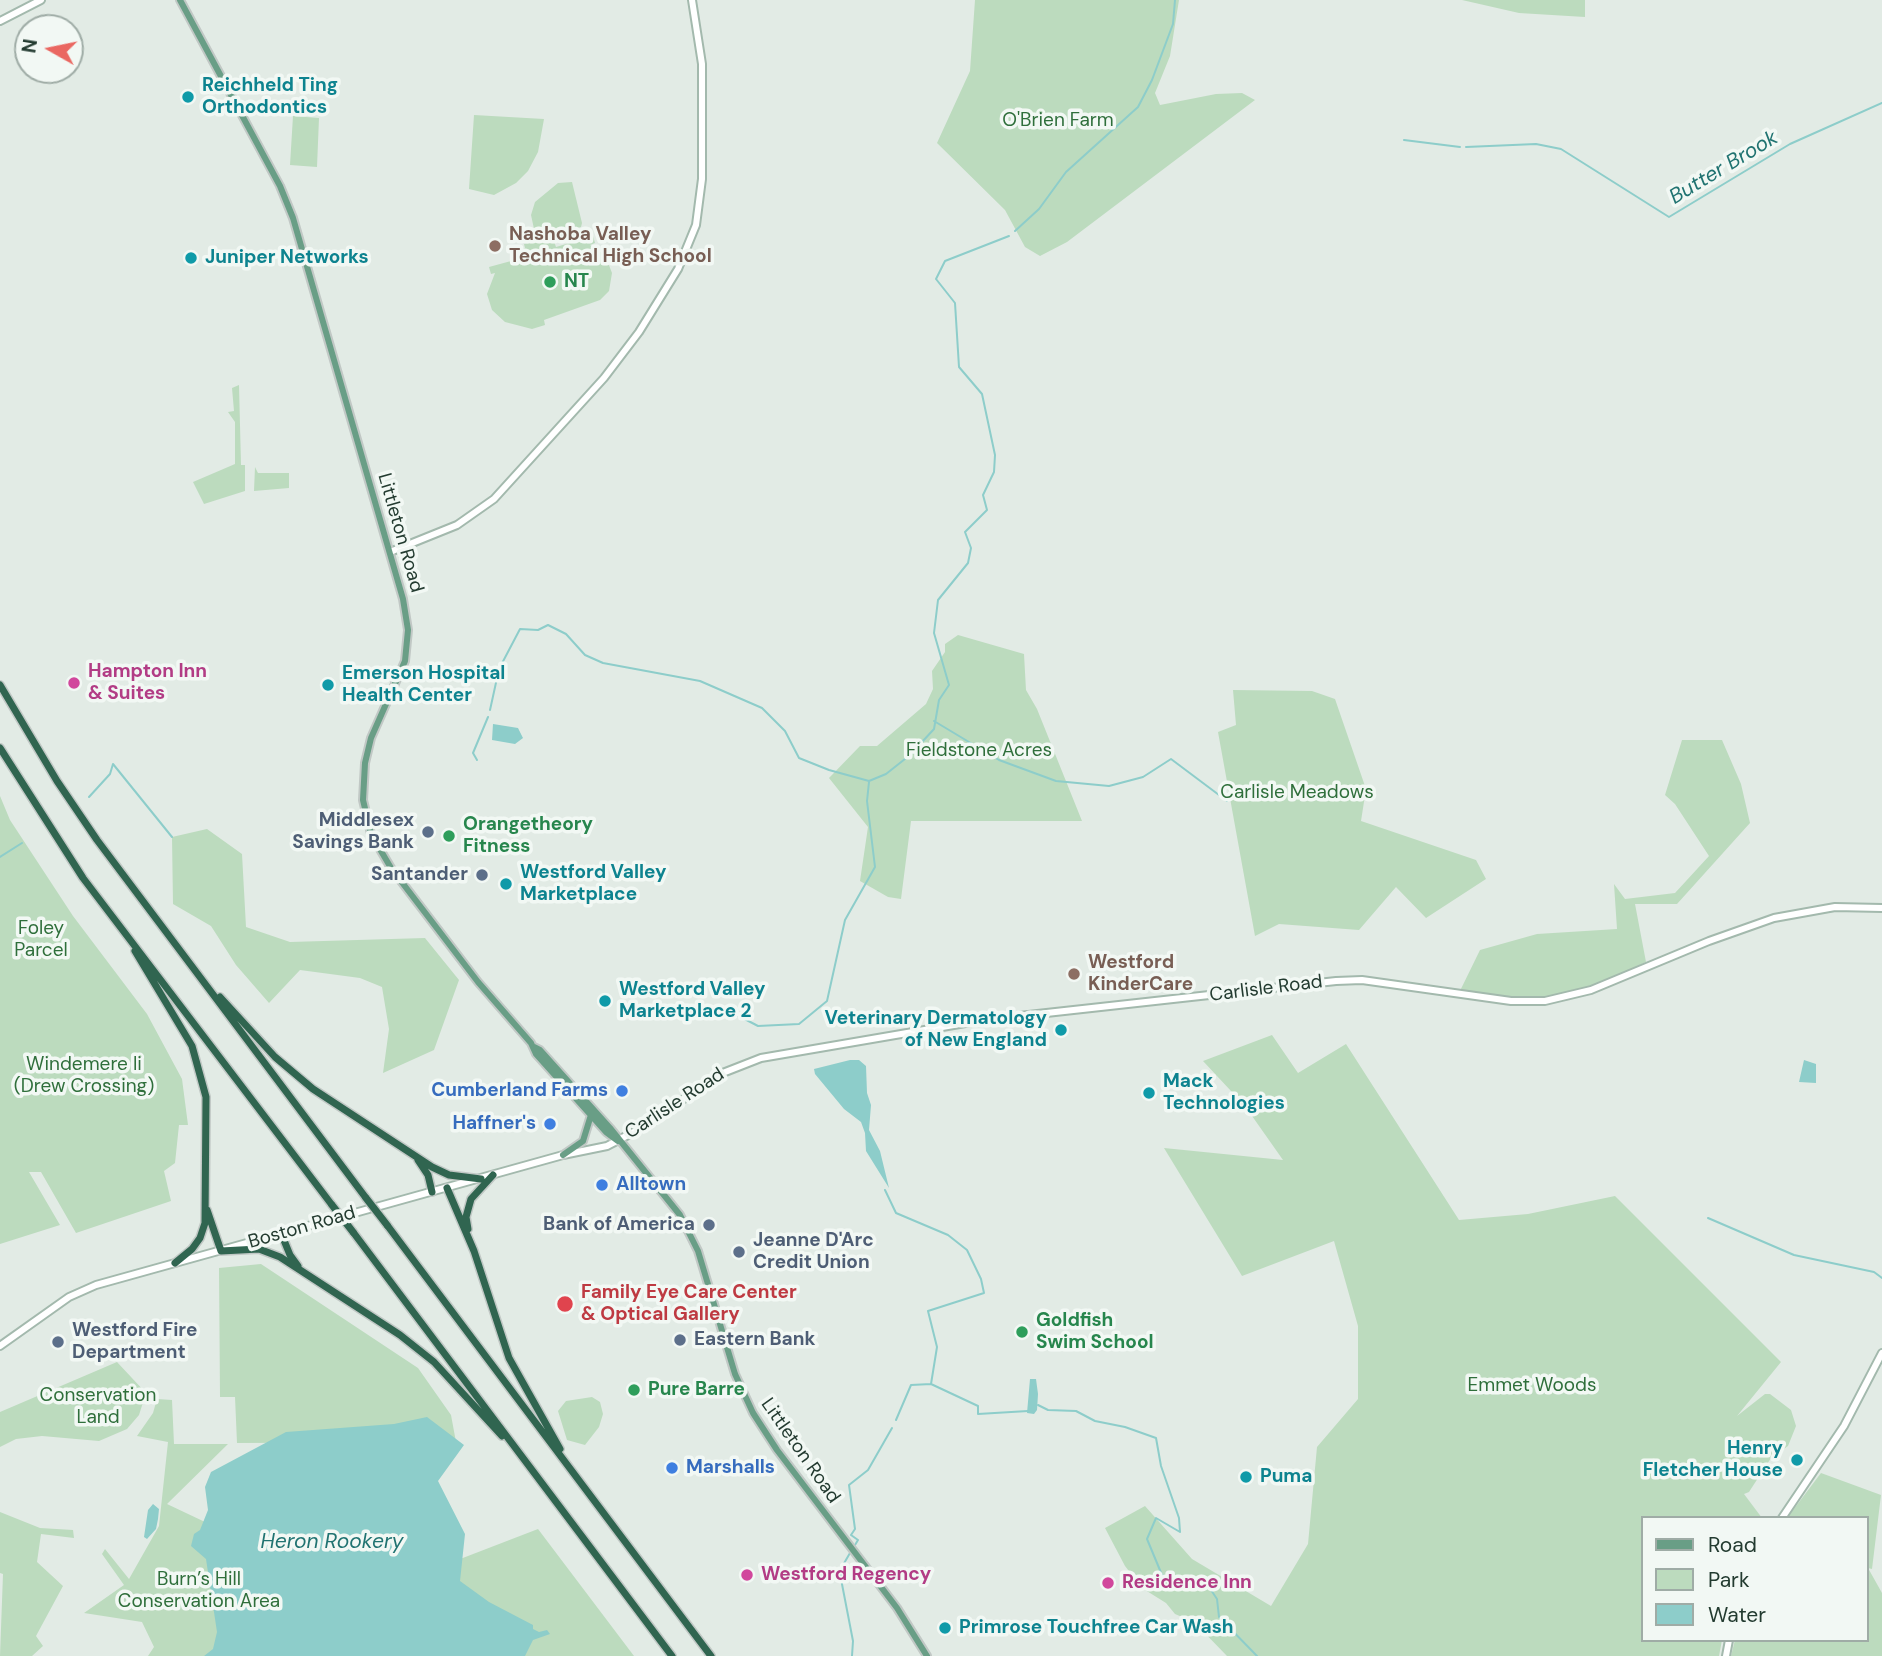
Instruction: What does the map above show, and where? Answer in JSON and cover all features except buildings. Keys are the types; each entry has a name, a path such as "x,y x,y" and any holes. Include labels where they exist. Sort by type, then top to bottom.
{"highway":[{"path":"0,685 57,781 97,840 711,1656"},
{"path":"0,748 77,868 672,1656"},
{"path":"114,917 178,1019 201,1072 207,1115 207,1210 200,1238 175,1263"},
{"path":"203,980 293,1074 416,1156 450,1175 481,1179"},
{"path":"416,1156 428,1175 432,1192"},
{"path":"471,1243 467,1225 468,1206 476,1191 493,1175"},
{"path":"447,1188 471,1243 512,1365 574,1474"},
{"path":"207,1210 220,1251 259,1249 303,1271 422,1351 526,1462"},
{"path":"281,1233 290,1255 303,1271"}],"main road":[{"path":"0,22 41,0"},
{"name":"Littleton Road","path":"180,0 280,186 293,218 405,610 408,641 398,682 374,730 366,755 363,793 369,828 391,868 478,982 674,1207 695,1243 735,1374 753,1413 777,1450 897,1608 927,1656"},
{"path":"390,552 457,525 494,499 604,378 678,269 696,225 702,179 702,64 692,0"},
{"name":"Carlisle Road","path":"618,1140 650,1123 725,1070 761,1058 795,1051 983,1020 1336,981 1362,980 1508,1001 1545,1001 1591,990 1709,941 1774,919 1819,909 1882,908"},
{"name":"Littleton Road","path":"534,1047 536,1054 591,1115 618,1140"},
{"path":"564,1155 583,1141 591,1115"},
{"name":"Boston Road","path":"0,1346 48,1311 85,1290 618,1140"},
{"path":"1784,1516 1844,1426 1882,1353"}],"green space":[{"name":"O'Brien Farm","path":"975,0 1179,0 1170,56 1155,93 1160,105 1216,94 1242,93 1255,100 1067,242 1040,256 1025,247 1005,210 937,143 970,71"},
{"path":"1462,0 1585,0 1585,17 1519,13"},
{"path":"474,115 544,119 538,152 528,171 516,183 494,195 469,189"},
{"path":"293,116 319,118 317,167 290,165"},
{"path":"572,182 581,227 536,238 531,215 535,202 558,183"},
{"name":"NT","path":"593,236 595,243 590,245 605,255 612,273 609,291 600,300 544,320 545,325 532,329 505,322 492,310 487,294 495,273 491,274 489,267 522,258 520,250 525,248 524,244 553,238 556,247"},
{"path":"239,385 241,465 245,465 245,491 204,504 193,482 235,464 235,422 228,412 234,411 232,388"},
{"path":"255,467 258,473 289,473 289,488 254,491"},
{"name":"Fieldstone Acres","path":"958,635 1024,654 1026,690 1037,709 1082,821 911,821 901,899 888,897 860,881 868,827 829,778 860,746 877,746 926,704 933,689 932,671 945,652 945,644"},
{"name":"Carlisle Meadows","path":"1233,690 1312,691 1335,699 1366,789 1361,821 1476,860 1486,879 1426,918 1396,887 1359,930 1279,924 1255,936 1218,732 1236,725"},
{"path":"1682,740 1722,740 1741,784 1750,823 1677,904 1635,904 1646,962 1585,991 1541,1002 1458,995 1480,950 1537,934 1617,929 1614,884 1625,899 1675,893 1709,856 1675,804 1665,795"},
{"name":"Windemere Ii (Drew Crossing)","path":"0,796 10,820 73,916 147,1014 182,1079 188,1125 179,1125 175,1163 164,1171 171,1201 76,1233 41,1172 29,1172 60,1225 0,1244"},
{"path":"207,829 242,854 246,927 290,942 425,938 459,980 434,1050 383,1073 389,1029 382,987 360,978 300,970 269,1003 236,965 211,926 173,904 172,837"},
{"name":"Emmet Woods","path":"1272,1035 1298,1073 1346,1044 1459,1220 1528,1214 1615,1196 1781,1362 1737,1416 1765,1394 1770,1394 1791,1410 1796,1426 1788,1446 1771,1458 1749,1492 1744,1494 1760,1516 1640,1516 1640,1642 1722,1642 1719,1656 1227,1656 1194,1622 1175,1614 1166,1603 1142,1588 1125,1566 1105,1528 1145,1506 1192,1559 1271,1606 1308,1544 1317,1447 1358,1399 1358,1326 1334,1241 1242,1276 1164,1148 1283,1160 1245,1106 1203,1061"},
{"path":"261,1264 418,1368 451,1415 456,1442 237,1443 235,1397 220,1397 219,1268"},
{"name":"Conservation Land","path":"117,1362 146,1393 139,1415 127,1429 99,1441 42,1436 16,1439 0,1447 0,1412"},
{"path":"592,1397 600,1402 603,1414 599,1427 585,1445 567,1440 558,1411 566,1401"},
{"name":"Burn’s Hill Conservation Area","path":"157,1399 172,1400 174,1444 228,1444 167,1504 298,1566 289,1625 538,1529 634,1656 148,1656 154,1647 142,1622 84,1613 124,1585 102,1554 105,1549 129,1579 159,1526 168,1442 137,1436 153,1413"},
{"path":"1821,1473 1881,1495 1872,1569 1868,1568 1868,1516 1789,1516"},
{"path":"0,1512 40,1528 73,1530 74,1538 41,1534 37,1562 63,1586 36,1636 43,1646 32,1656 0,1656 3,1574 0,1573"},
{"path":"1868,1568 1882,1593 1882,1656 1731,1656 1734,1642 1868,1642"}],"water":[{"path":"493,724 518,728 523,738 515,744 492,740"},
{"path":"859,1060 866,1066 867,1093 871,1105 869,1130 880,1151 889,1188 866,1151 861,1122 844,1109 815,1074 814,1069"},
{"path":"1804,1060 1816,1064 1816,1083 1799,1082"},
{"path":"1030,1379 1036,1379 1038,1394 1037,1410 1034,1414 1027,1413"},
{"name":"Heron Rookery","path":"427,1417 464,1445 438,1481 465,1534 460,1581 489,1602 533,1625 533,1629 539,1632 547,1630 550,1634 533,1640 525,1656 204,1656 213,1649 217,1632 206,1559 191,1546 194,1534 200,1530 208,1510 205,1487 211,1472 286,1432 394,1424"},
{"path":"153,1504 159,1509 158,1519 156,1529 147,1539 144,1537 148,1510"}],"waterway":[{"path":"1015,231 1039,209 1066,172 1138,107 1152,80 1173,24 1175,0"},
{"name":"Butter Brook","path":"1466,147 1536,144 1561,149 1669,217 1790,144 1882,103"},
{"name":"Butter Brook","path":"1404,140 1460,147"},
{"path":"490,710 499,669 520,629 538,630 548,625 566,634 585,655 603,663 700,681 762,708 785,731 799,758 829,770 869,781 886,774 910,755 934,729 939,700 949,685 934,633 938,600 968,563 971,548 965,532 987,510 983,495 994,472 995,455 982,394 959,367 955,303 936,279 945,261 1009,236"},
{"path":"477,760 473,753 488,717"},
{"path":"934,721 999,760 1056,781 1109,786 1143,777 1171,759 1227,801"},
{"path":"89,797 110,774 113,764 172,837"},
{"path":"735,1014 758,1026 799,1024 827,1001 845,920 875,867 867,801 869,782"},
{"path":"0,857 22,843"},
{"path":"885,1190 896,1213 948,1235 967,1250 981,1279 984,1293 928,1311 937,1347 931,1384"},
{"path":"1708,1218 1794,1255 1874,1272 1882,1278"},
{"path":"896,1420 911,1385 931,1384 978,1406 978,1414 1028,1411"},
{"path":"1038,1405 1048,1410 1076,1411 1095,1421 1125,1427 1156,1438 1161,1466 1179,1518 1180,1532 1156,1518 1147,1539 1162,1575 1184,1587 1207,1584 1217,1599 1219,1617 1257,1656"},
{"path":"855,1545 858,1540 851,1535 855,1529 849,1485 868,1470 892,1428"},
{"path":"850,1553 843,1565 841,1579 853,1641 852,1656"}],"place":[{"name":"Reichheld Ting Orthodontics","path":"188,97"},
{"name":"Nashoba Valley Technical High School","path":"495,246"},
{"name":"Juniper Networks","path":"191,258"},
{"name":"NT","path":"550,282"},
{"name":"Hampton Inn & Suites","path":"74,683"},
{"name":"Emerson Hospital Health Center","path":"328,685"},
{"name":"Middlesex Savings Bank","path":"428,832"},
{"name":"Orangetheory Fitness","path":"449,836"},
{"name":"Santander","path":"482,875"},
{"name":"Westford Valley Marketplace","path":"506,884"},
{"name":"Westford KinderCare","path":"1074,974"},
{"name":"Westford Valley Marketplace 2","path":"605,1001"},
{"name":"Veterinary Dermatology of New England","path":"1061,1030"},
{"name":"Cumberland Farms","path":"622,1091"},
{"name":"Mack Technologies","path":"1149,1093"},
{"name":"Haffner's","path":"550,1124"},
{"name":"Alltown","path":"602,1185"},
{"name":"Bank of America","path":"709,1225"},
{"name":"Jeanne D'Arc Credit Union","path":"739,1252"},
{"name":"Family Eye Care Center & Optical Gallery","path":"565,1304"},
{"name":"Goldfish Swim School","path":"1022,1332"},
{"name":"Eastern Bank","path":"680,1340"},
{"name":"Westford Fire Department","path":"58,1342"},
{"name":"Pure Barre","path":"634,1390"},
{"name":"Henry Fletcher House","path":"1797,1460"},
{"name":"Marshalls","path":"672,1468"},
{"name":"Puma","path":"1246,1477"},
{"name":"Westford Regency","path":"747,1575"},
{"name":"Residence Inn","path":"1108,1583"},
{"name":"Primrose Touchfree Car Wash","path":"945,1628"}],"park label":[{"name":"Foley Parcel","path":"41,940"}]}
